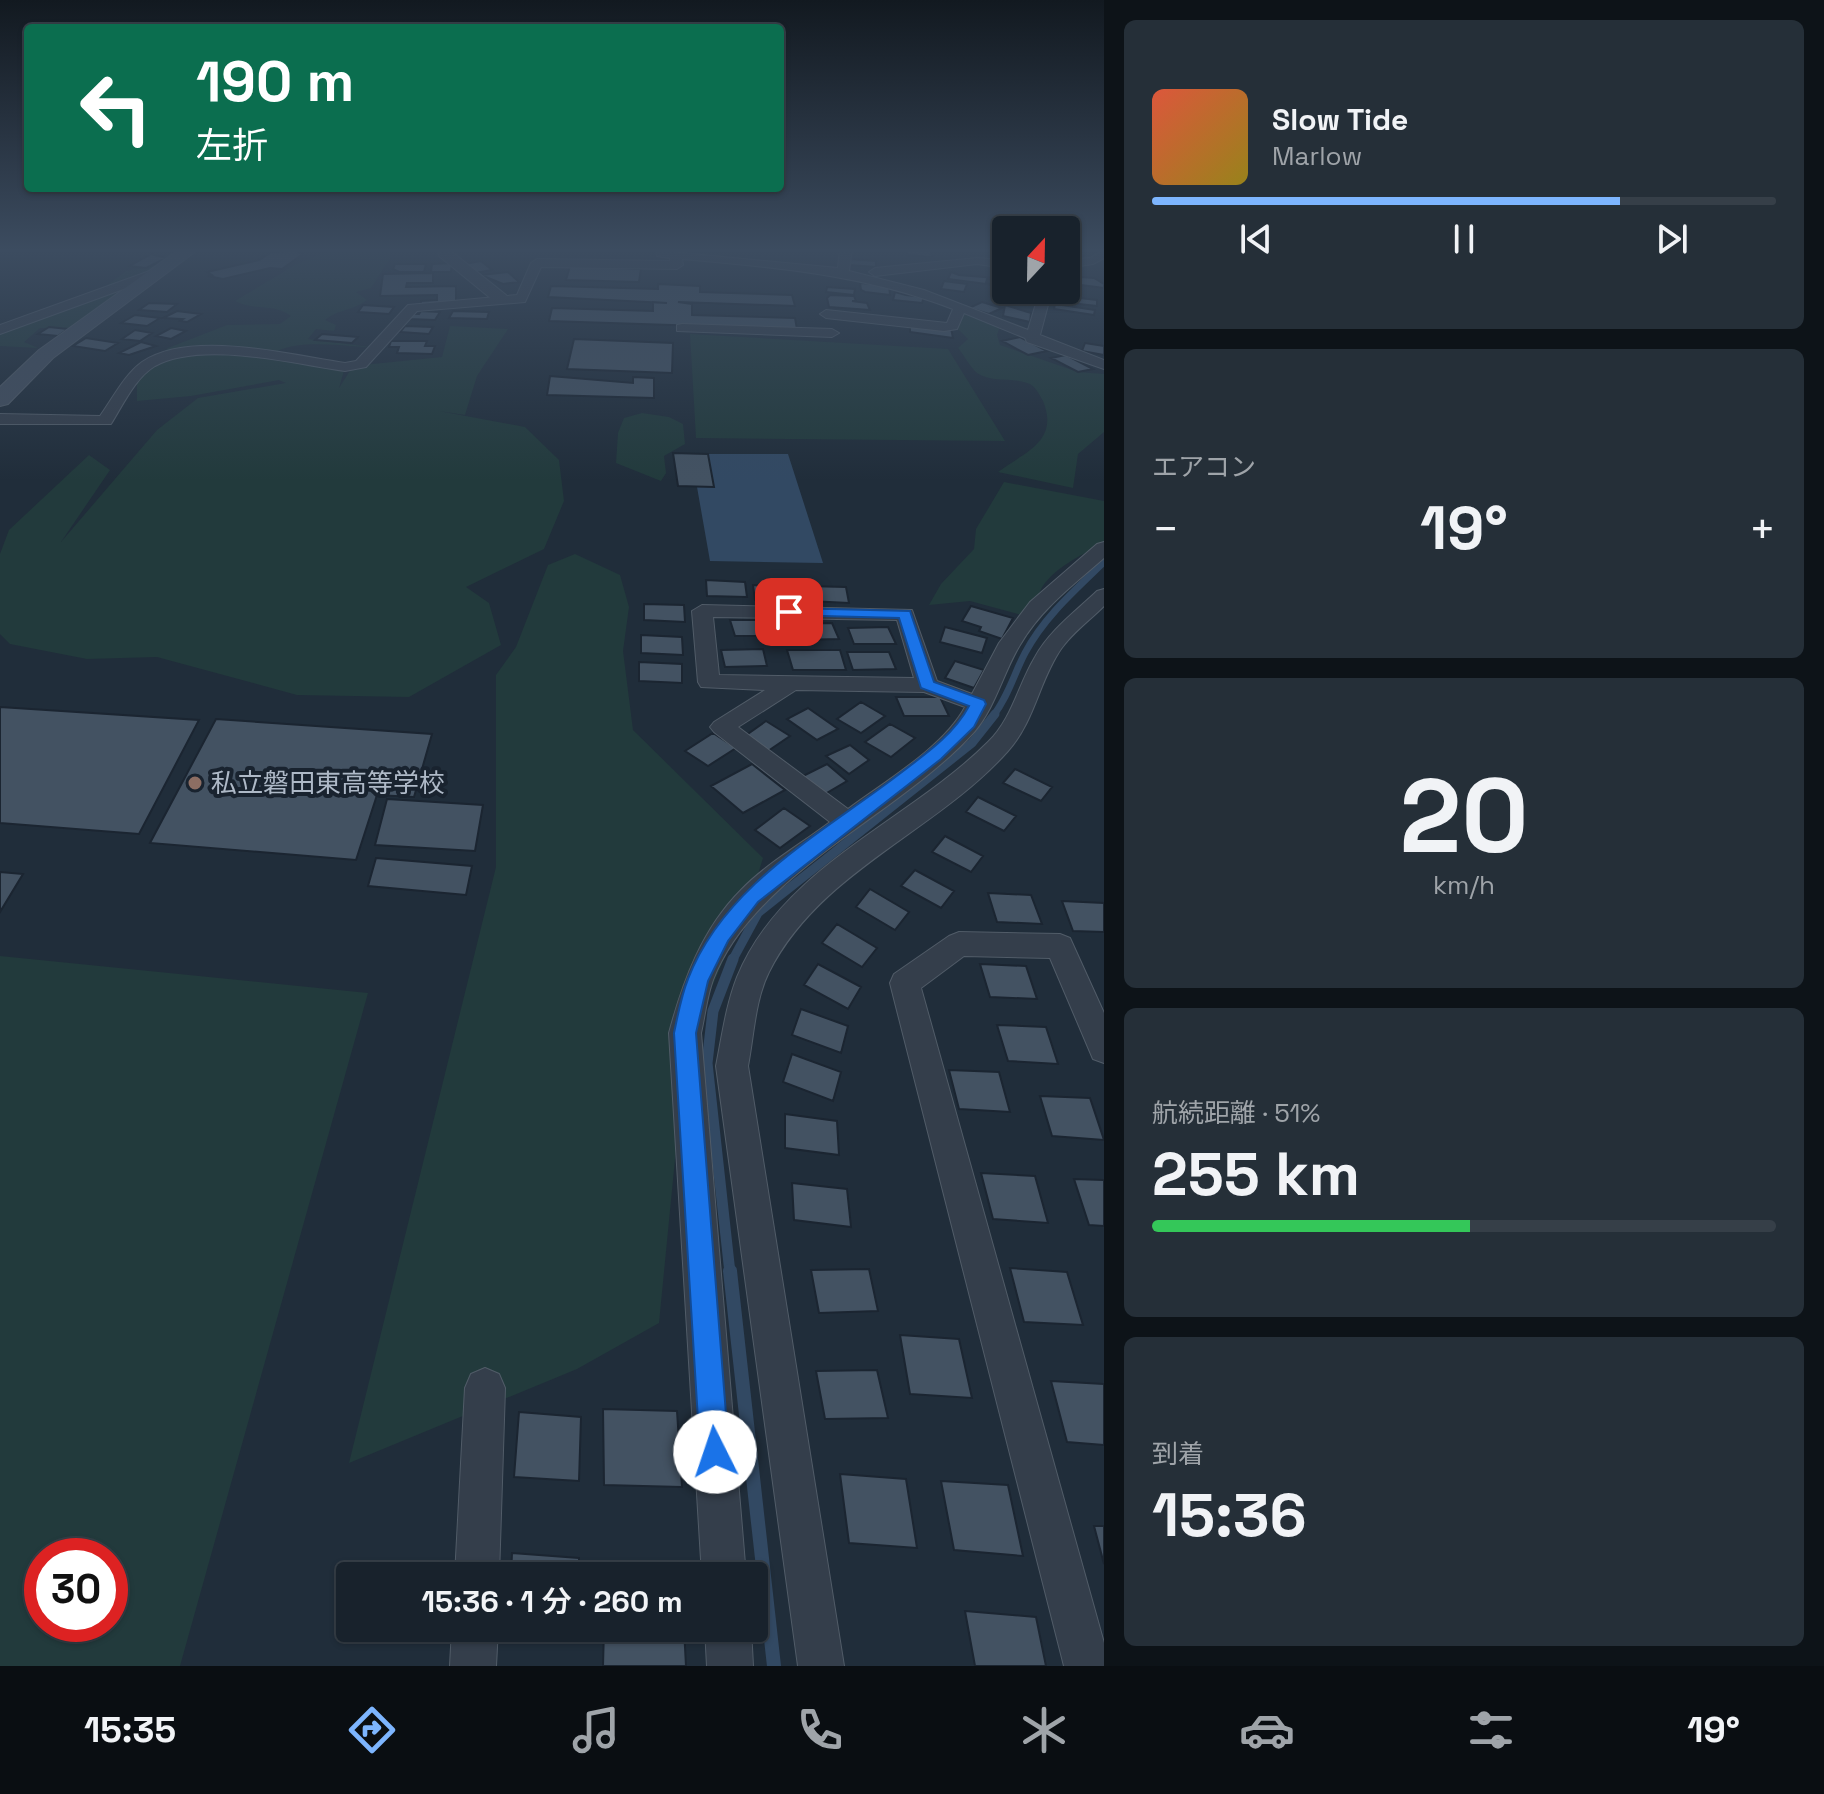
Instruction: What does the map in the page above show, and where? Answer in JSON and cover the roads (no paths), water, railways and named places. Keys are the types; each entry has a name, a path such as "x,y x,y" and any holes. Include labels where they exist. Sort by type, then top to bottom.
{"main road":[{"path":"0,399 46,354 85,326"}],"street":[{"path":"0,419 105,421 141,370 151,362 178,354 226,352 345,367 361,364 397,326"},
{"path":"682,328 833,336 830,326"},
{"path":"1001,326 1104,365"},
{"path":"1032,339 1036,326"},
{"path":"723,1562 685,1033 698,980 721,936 751,897 935,755 968,724 1010,643 1037,606 1101,554"},
{"path":"821,1666 732,1066 745,1000 757,966 789,920 832,878 942,795 998,747 1019,719 1033,680 1053,645 1099,606"},
{"path":"927,685 905,614 702,611 709,682 927,685 978,704"},
{"path":"792,683 722,727 848,822"},
{"path":"804,856 832,878"},
{"path":"1087,1666 905,983 959,944 1060,946 1104,1049"},
{"path":"478,1562 485,1388"},
{"path":"473,1666 474,1642"},
{"path":"729,1642 730,1666"}],"water":[{"path":"673,454 788,454 823,563 710,561 697,487 678,486"}],"waterway":[{"path":"993,716 1041,628 1104,562"},
{"path":"733,960 758,913 972,743 995,714"},
{"path":"730,1273 707,1063 713,1011 733,960"},
{"path":"730,1271 774,1666"}],"place":[{"name":"私立磐田東高等学校","path":"195,783"}]}
